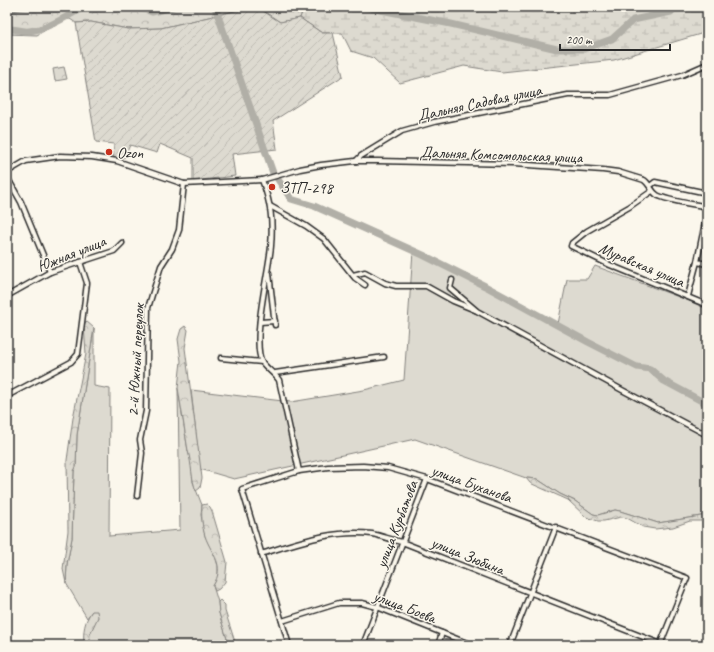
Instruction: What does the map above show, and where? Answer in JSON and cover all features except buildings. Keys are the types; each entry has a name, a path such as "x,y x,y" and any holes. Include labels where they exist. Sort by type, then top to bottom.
{"street":[{"name":"Дальняя Садовая улица","path":"184,184 262,180 300,169 355,161 402,131 434,122 568,95 610,95 682,75 707,64"},
{"path":"7,172 26,161 47,157 92,157 117,161 184,184"},
{"name":"Дальняя Комсомольская улица","path":"355,161 513,164 603,170 618,172 644,180 650,186"},
{"path":"7,177 21,202 50,272"},
{"path":"262,180 270,206 271,246 260,325 260,350 262,362"},
{"path":"707,194 656,182 650,186 652,191 665,198 707,207"},
{"name":"2-й Южный переулок","path":"137,496 142,453 140,440 146,411 148,308 161,266 172,249 179,230 184,184"},
{"name":"Муравская улица","path":"652,191 629,207 587,231 572,243 571,246 610,265 707,305"},
{"path":"270,206 306,226 324,239 353,275 365,285"},
{"path":"688,296 707,214"},
{"name":"Южная улица","path":"7,296 50,272 114,251 122,243"},
{"path":"7,396 71,362 78,354 87,283 80,262"},
{"path":"697,262 707,264"},
{"path":"260,325 275,323 268,266"},
{"path":"353,275 365,272 385,283 396,286 426,286 453,302 477,311"},
{"path":"452,280 450,288 477,311 707,435"},
{"path":"275,373 384,356"},
{"path":"221,358 262,362 275,373 282,389 299,471"},
{"name":"улица Буханова","path":"261,554 242,490 299,471 328,467 363,466 388,468 427,479 556,527 686,578 660,644"},
{"name":"улица Курбатова","path":"363,645 427,479"},
{"path":"510,645 556,527"},
{"name":"улица Зюбина","path":"261,554 308,540 342,533 373,534 402,542 660,644"},
{"path":"261,554 289,645"},
{"name":"улица Боева","path":"282,621 339,603 362,603 377,607 472,645"},
{"path":"438,645 442,633"}],"green space":[{"path":"34,7 252,7 161,28 128,29 91,22 76,23 70,19 63,20 37,35 7,34 7,12"},
{"path":"257,7 304,7 300,18 280,22"},
{"path":"257,7 280,22 300,18 322,33 333,33 343,76 273,121 277,149 232,154 235,176 193,181 193,158 160,144 157,153 130,145 124,158 113,158 114,144 96,142 76,23 91,22 128,29 161,28"},
{"path":"304,7 707,7 707,32 614,60 502,72 464,66 400,83 373,58 351,51 342,33 322,33 300,18"},
{"path":"64,67 67,79 55,81 53,69"},
{"path":"413,251 558,324 567,279 587,279 595,266 687,300 707,309 707,515 658,523 615,510 598,515 593,514 575,501 560,494 537,479 526,478 415,439 234,479 200,469 191,390 291,402 364,390 404,380"},
{"path":"86,321 94,328 77,435 76,467 74,471 72,538 67,564 66,583 63,569 68,531 67,460 73,418 86,354 84,325"},
{"path":"185,326 188,330 185,348 202,478 200,488 196,491 192,476 178,388 181,361 178,339 181,329"},
{"path":"94,328 94,386 110,389 109,536 180,530 178,388 188,451 191,461 193,482 202,505 201,515 205,536 215,556 218,566 218,577 213,586 218,602 219,613 229,645 92,645 90,641 92,627 98,617 92,611 87,618 66,583 67,564 72,538 74,471 76,467 77,435"},
{"path":"526,478 537,479 560,494 575,501 593,514 598,515 615,510 658,523 707,515 707,521 690,521 673,527 655,529 643,527 627,518 621,517 598,521 586,517 568,500 530,483"},
{"path":"207,504 212,511 227,562 225,582 215,591 213,586 217,578 218,566 205,536 202,520 202,505"},
{"path":"220,600 225,605 225,611 236,645 229,645 219,613 218,602"},
{"path":"92,611 97,611 98,617 89,636 92,645 84,644 84,635 86,623"}],"waterway":[{"path":"7,29 26,31 36,30 57,22 84,7"},
{"path":"140,7 152,12 172,7"},
{"path":"215,7 273,173"},
{"path":"344,7 360,7"},
{"path":"366,7 451,24 557,49 584,49 612,39 633,20 671,12 675,7"},
{"path":"277,178 291,199 314,206 423,255 485,286 637,367 650,369 664,381 707,404"}],"railway":[{"path":"7,9 18,7"}],"place":[{"name":"Ozon","path":"109,152"},
{"name":"ЗТП-298","path":"272,187"}]}
